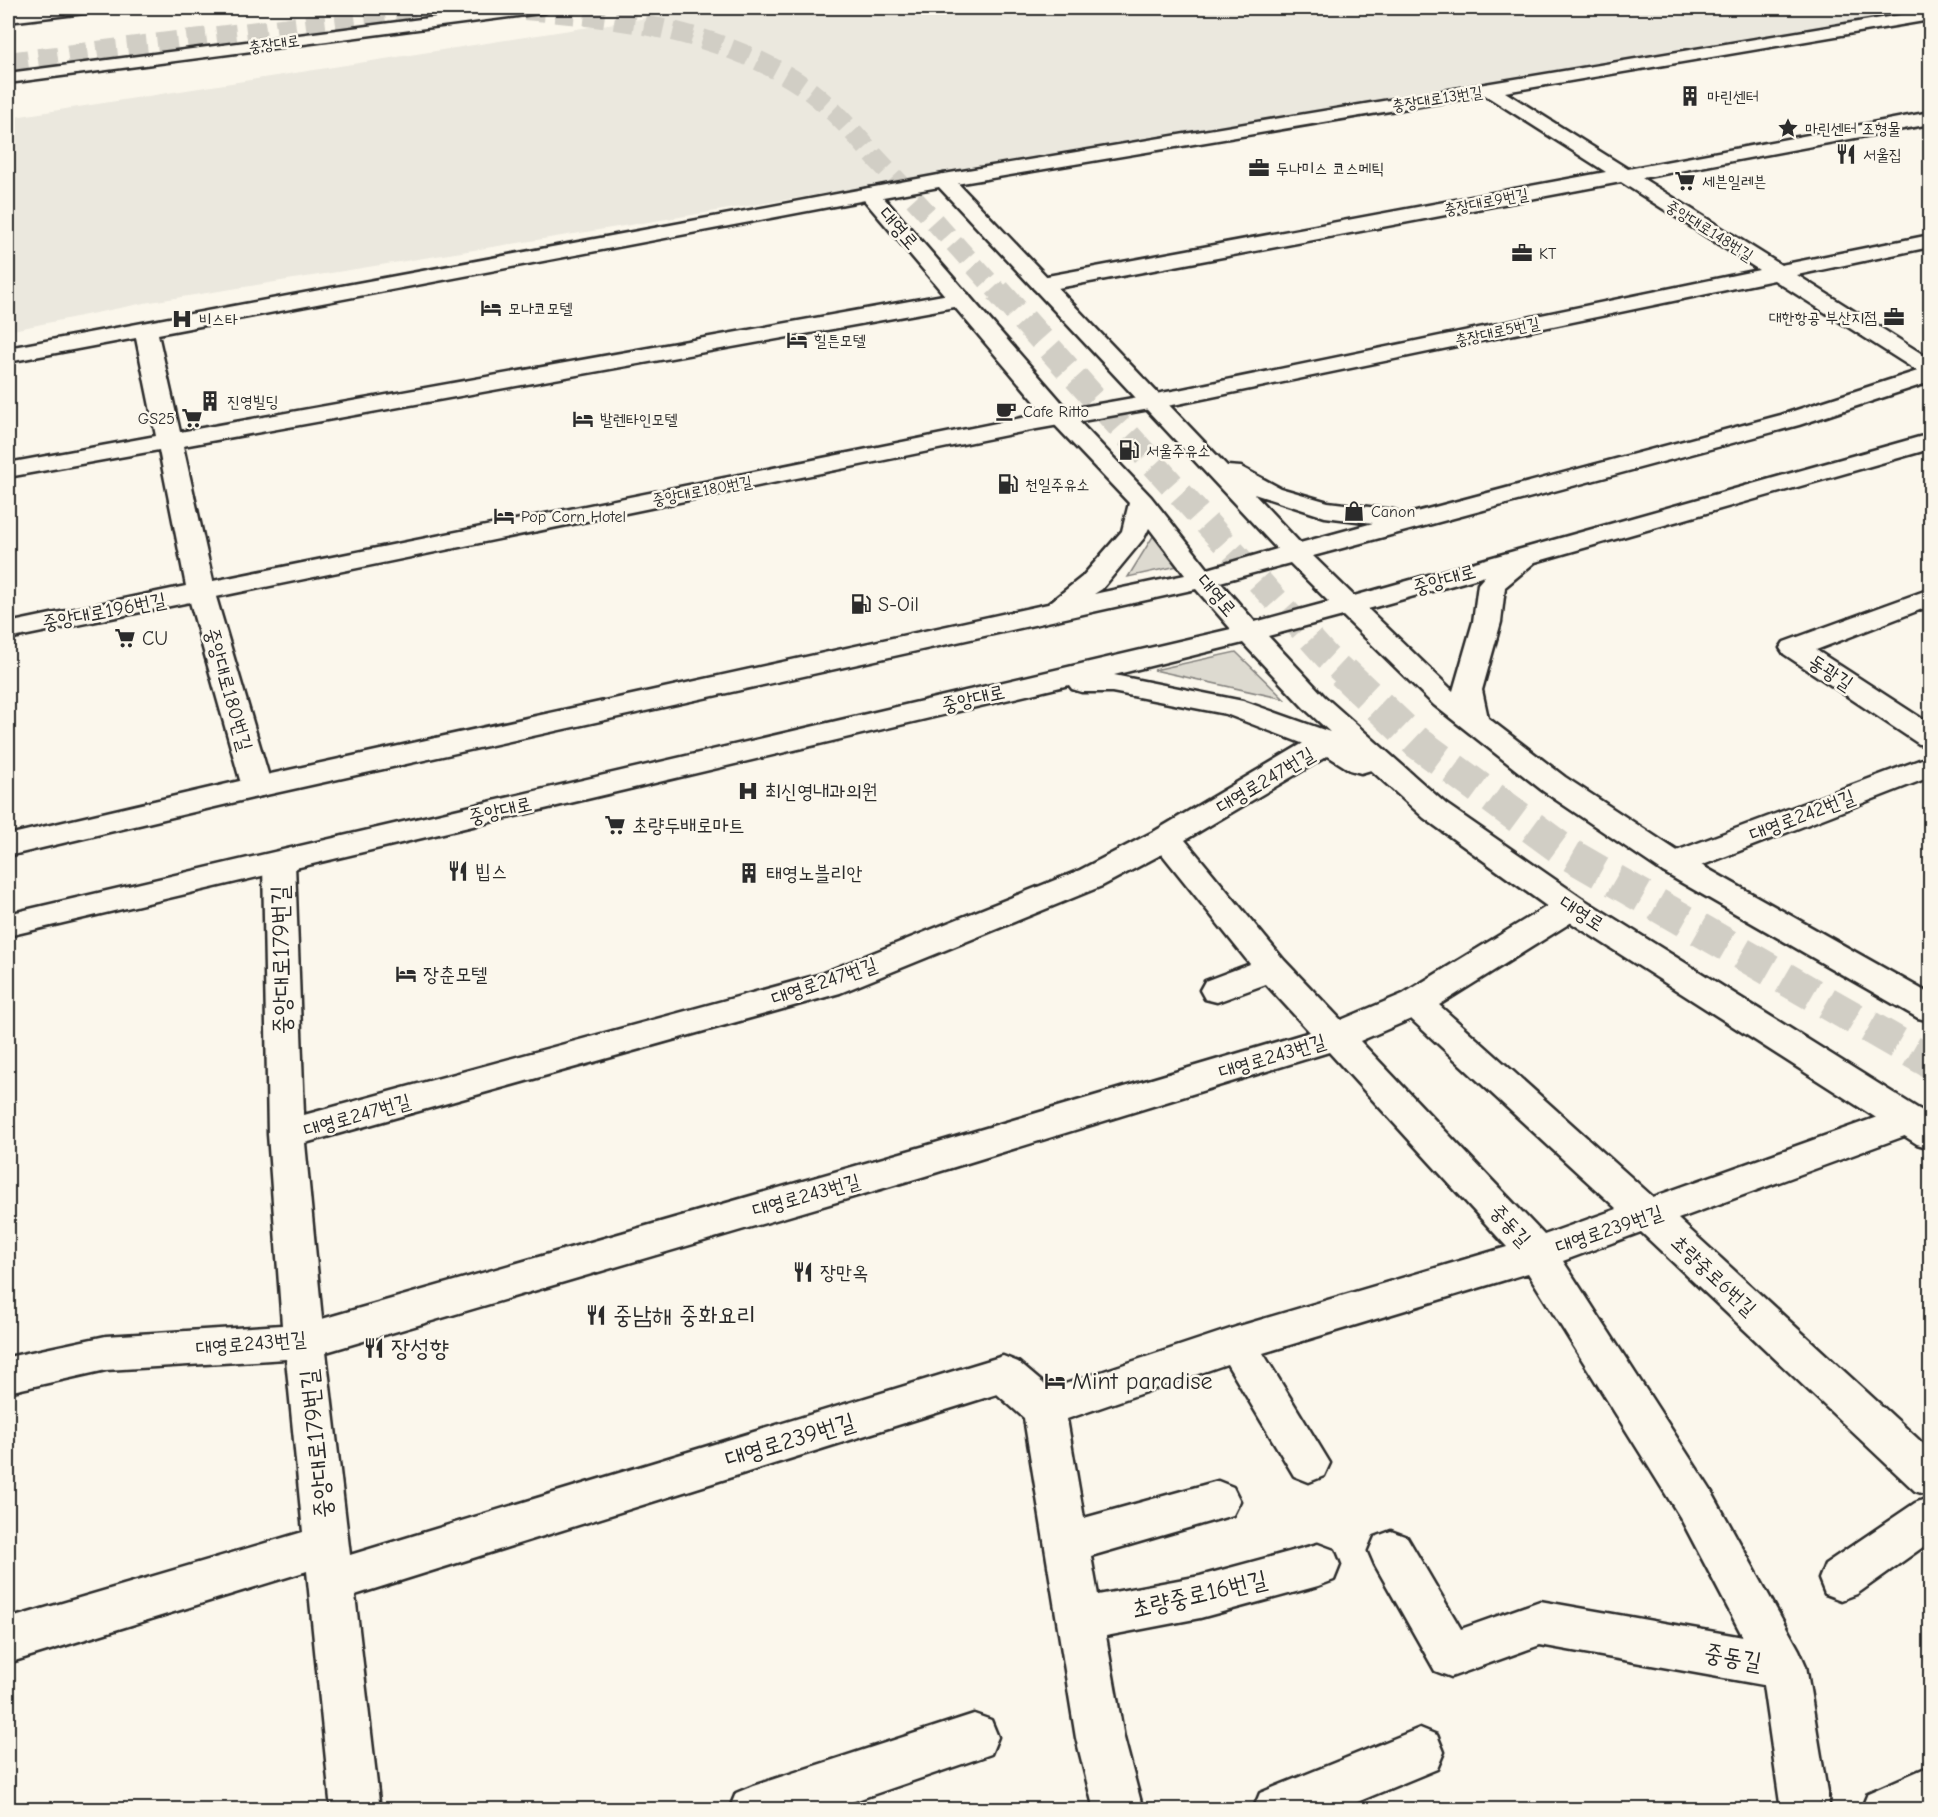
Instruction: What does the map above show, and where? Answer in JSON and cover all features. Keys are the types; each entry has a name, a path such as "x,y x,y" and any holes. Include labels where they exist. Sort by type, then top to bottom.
{"street":[{"path":"8,17 85,8"},
{"name":"충장대로","path":"8,78 540,8"},
{"name":"충장대로13번길","path":"944,180 1930,15"},
{"name":"중앙대로148번길","path":"1490,90 1930,369"},
{"name":"충장대로9번길","path":"1042,285 1930,118"},
{"path":"944,180 1295,553 1444,699 1554,784 1674,864 1930,1009"},
{"name":"대영로","path":"869,194 944,180"},
{"path":"8,355 869,194"},
{"name":"대영로","path":"869,194 1062,418 1142,502 1202,579 1250,633 1314,702 1435,811 1571,907 1919,1127"},
{"name":"충장대로5번길","path":"1062,418 1153,402 1930,241"},
{"path":"8,470 960,299"},
{"name":"중앙대로180번길","path":"146,328 201,591 257,787"},
{"path":"8,846 257,787 1202,579 1790,420 1930,374"},
{"name":"중앙대로180번길","path":"201,591 1062,418"},
{"name":"중앙대로","path":"8,925 1250,633 1930,441"},
{"path":"1208,459 1271,493 1325,509 1368,516 1417,519"},
{"path":"1051,613 1092,583 1112,561 1135,532 1142,502"},
{"path":"1474,724 1467,690 1487,622 1492,584 1531,555"},
{"name":"중앙대로196번길","path":"8,631 201,591"},
{"name":"동광길","path":"1930,597 1794,648 1930,737"},
{"path":"1035,683 1112,684 1233,707 1328,742 1435,811"},
{"name":"대영로247번길","path":"286,1134 828,984 1091,878 1166,838 1328,742"},
{"name":"대영로242번길","path":"1674,864 1930,766"},
{"name":"중동길","path":"1166,838 1272,968 1537,1254 1695,1503 1783,1666 1806,1809"},
{"name":"중앙대로179번길","path":"279,862 286,1134 304,1341 357,1809"},
{"name":"대영로243번길","path":"8,1375 106,1353 304,1341 925,1161 1335,1037 1415,1004 1571,907"},
{"path":"1217,990 1272,968"},
{"name":"초량중로6번길","path":"1415,1004 1648,1215 1930,1477"},
{"name":"대영로239번길","path":"330,1563 1003,1374 1044,1409 1236,1344 1537,1254 1648,1215 1919,1127"},
{"path":"1236,1344 1310,1463"},
{"path":"1044,1409 1100,1738 1119,1809"},
{"path":"1067,1543 1218,1501"},
{"path":"1841,1578 1930,1517"},
{"name":"중동길","path":"1391,1551 1451,1655 1540,1623 1783,1666"},
{"path":"8,1641 330,1563"},
{"name":"초량중로16번길","path":"1080,1620 1200,1597 1318,1565"},
{"path":"753,1809 974,1737"},
{"path":"1277,1809 1420,1752"},
{"path":"1885,1809 1930,1790"}],"shaded area":[{"path":"711,8 1930,8 1930,10 1507,84 144,303 8,331 8,118"},
{"path":"1155,533 1182,565 1128,577"},
{"path":"1236,652 1284,699 1154,670"}],"tunnel":[{"path":"8,62 442,8"},
{"path":"495,8 612,19 689,35 727,47 797,82 839,117 999,293"},
{"path":"998,291 1327,657 1344,673"},
{"path":"1343,672 1418,743 1567,853 1930,1062"}],"place":[{"name":"마린센터","path":"1690,96"},
{"name":"마린센터 조형물","path":"1788,128"},
{"name":"서울집","path":"1846,154"},
{"name":"두나미스 코스메틱","path":"1259,168"},
{"name":"세븐일레븐","path":"1685,181"},
{"name":"KT","path":"1522,253"},
{"name":"모나코모텔","path":"491,308"},
{"name":"대한항공 부산지점","path":"1894,317"},
{"name":"비스타","path":"182,319"},
{"name":"힐튼모텔","path":"797,340"},
{"name":"진영빌딩","path":"210,401"},
{"name":"Cafe Ritto","path":"1006,411"},
{"name":"GS25","path":"192,418"},
{"name":"발렌타인모텔","path":"583,419"},
{"name":"서울주유소","path":"1129,450"},
{"name":"천일주유소","path":"1008,484"},
{"name":"Canon","path":"1354,511"},
{"name":"Pop Corn Hotel","path":"504,516"},
{"name":"S-Oil","path":"861,604"},
{"name":"CU","path":"125,638"},
{"name":"최신영내과의원","path":"748,791"},
{"name":"초량두배로마트","path":"615,825"},
{"name":"빕스","path":"458,871"},
{"name":"태영노블리안","path":"749,873"},
{"name":"장춘모텔","path":"406,974"},
{"name":"장만옥","path":"803,1272"},
{"name":"중남해 중화요리","path":"596,1315"},
{"name":"장성향","path":"374,1348"},
{"name":"Mint paradise","path":"1055,1381"}]}
